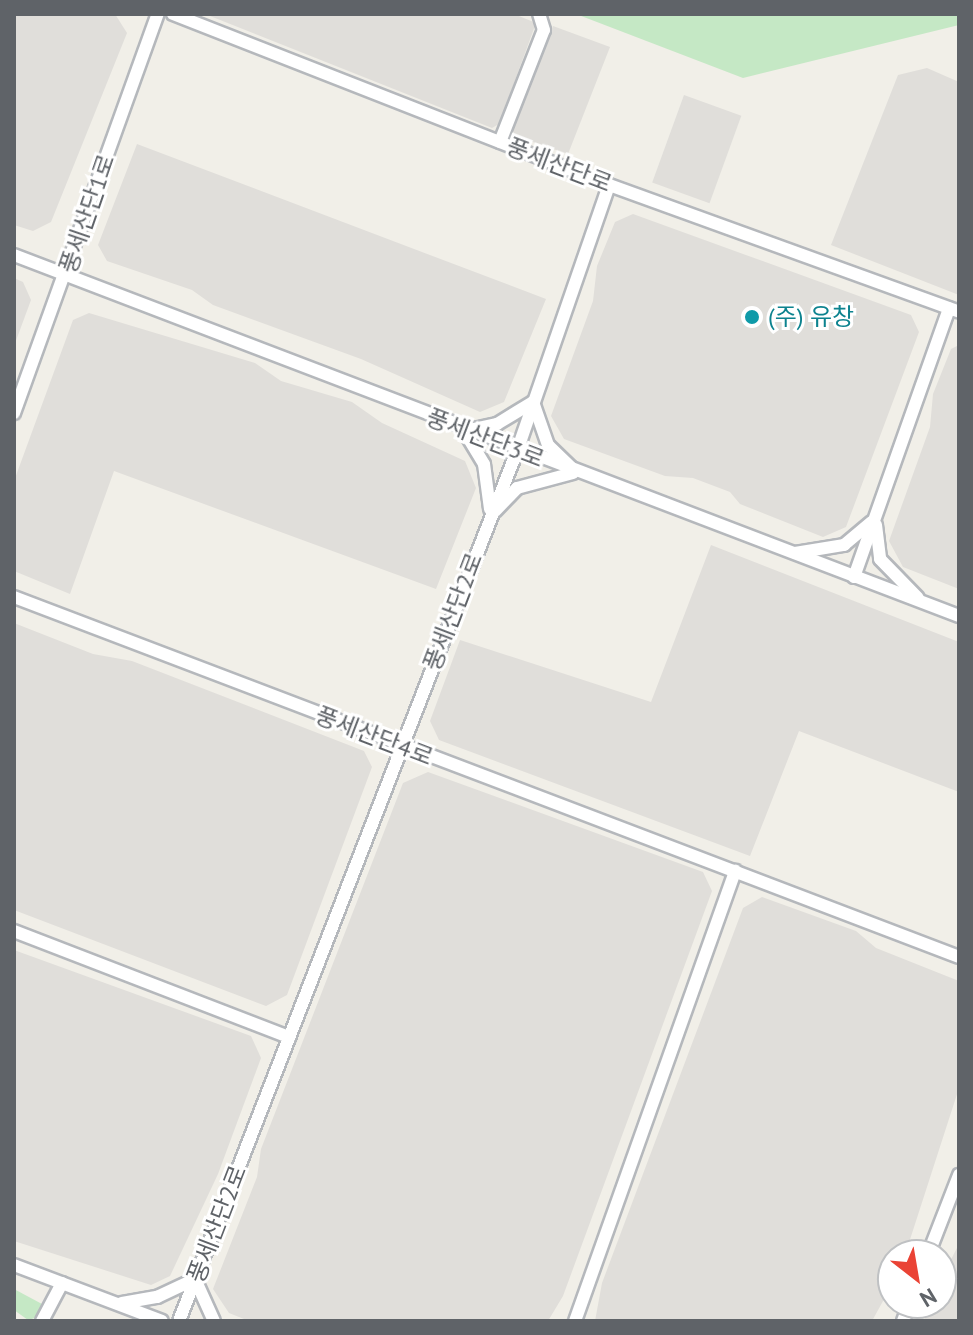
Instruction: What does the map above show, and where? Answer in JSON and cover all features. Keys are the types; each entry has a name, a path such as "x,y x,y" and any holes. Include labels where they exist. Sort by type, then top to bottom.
{"street":[{"name":"풍세산단1로","path":"14,413 158,14"},
{"name":"풍세산단로","path":"173,14 609,185 954,310 854,577"},
{"path":"500,142 544,30 539,14"},
{"name":"풍세산단2로","path":"179,1321 517,451 609,185"},
{"name":"풍세산단3로","path":"14,255 464,431 959,616"},
{"path":"491,515 484,464 464,431 497,424 533,402 548,445 576,472"},
{"path":"491,515 517,488 576,472"},
{"path":"791,553 844,545 875,517"},
{"path":"875,517 880,559 924,603"},
{"name":"풍세산단4로","path":"14,597 959,957"},
{"path":"575,1321 735,871"},
{"path":"14,931 289,1037"},
{"path":"934,1239 959,1175"},
{"path":"14,1265 162,1321"},
{"path":"119,1303 157,1297 195,1279 214,1321"},
{"path":"42,1321 62,1283"}],"shaded area":[{"path":"14,14 115,14 127,33 51,222 33,231 14,225"},
{"path":"205,14 514,14 536,23 499,124 492,128"},
{"path":"553,26 610,47 568,154 515,136 512,128"},
{"path":"927,68 959,82 959,295 831,245 898,75"},
{"path":"684,95 741,116 710,203 652,182"},
{"path":"137,144 546,299 504,402 480,412 361,359 213,305 192,290 107,261 98,245"},
{"path":"633,214 911,315 919,332 846,527 823,537 740,504 730,492 693,478 665,476 564,439 551,416 593,301 597,266 615,222"},
{"path":"14,278 23,282 31,300 14,346"},
{"path":"89,313 255,363 281,381 352,402 382,423 465,461 476,488 436,589 114,471 70,594 14,571 14,481 73,320"},
{"path":"959,345 959,589 903,567 889,541 930,427 933,394 951,349"},
{"path":"711,545 959,642 959,792 799,731 750,856 439,740 430,721 460,640 651,702"},
{"path":"14,623 93,654 132,661 364,751 372,767 287,995 266,1006 14,910"},
{"path":"428,772 703,872 712,891 563,1296 548,1321 249,1321 229,1313 213,1289 257,1177 261,1149 403,783"},
{"path":"762,897 856,931 876,948 959,981 959,1088 910,1239 877,1239 877,1312 872,1321 595,1321 602,1283 743,908"},
{"path":"14,950 251,1036 261,1058 218,1174 170,1276 151,1285 14,1241"},
{"path":"959,1244 959,1321 924,1321 957,1319"}],"green space":[{"path":"576,14 959,14 959,25 743,78"},
{"path":"14,1289 42,1304 38,1317 28,1320 14,1310"}],"place":[{"name":"(주) 유창","path":"752,317"}]}
